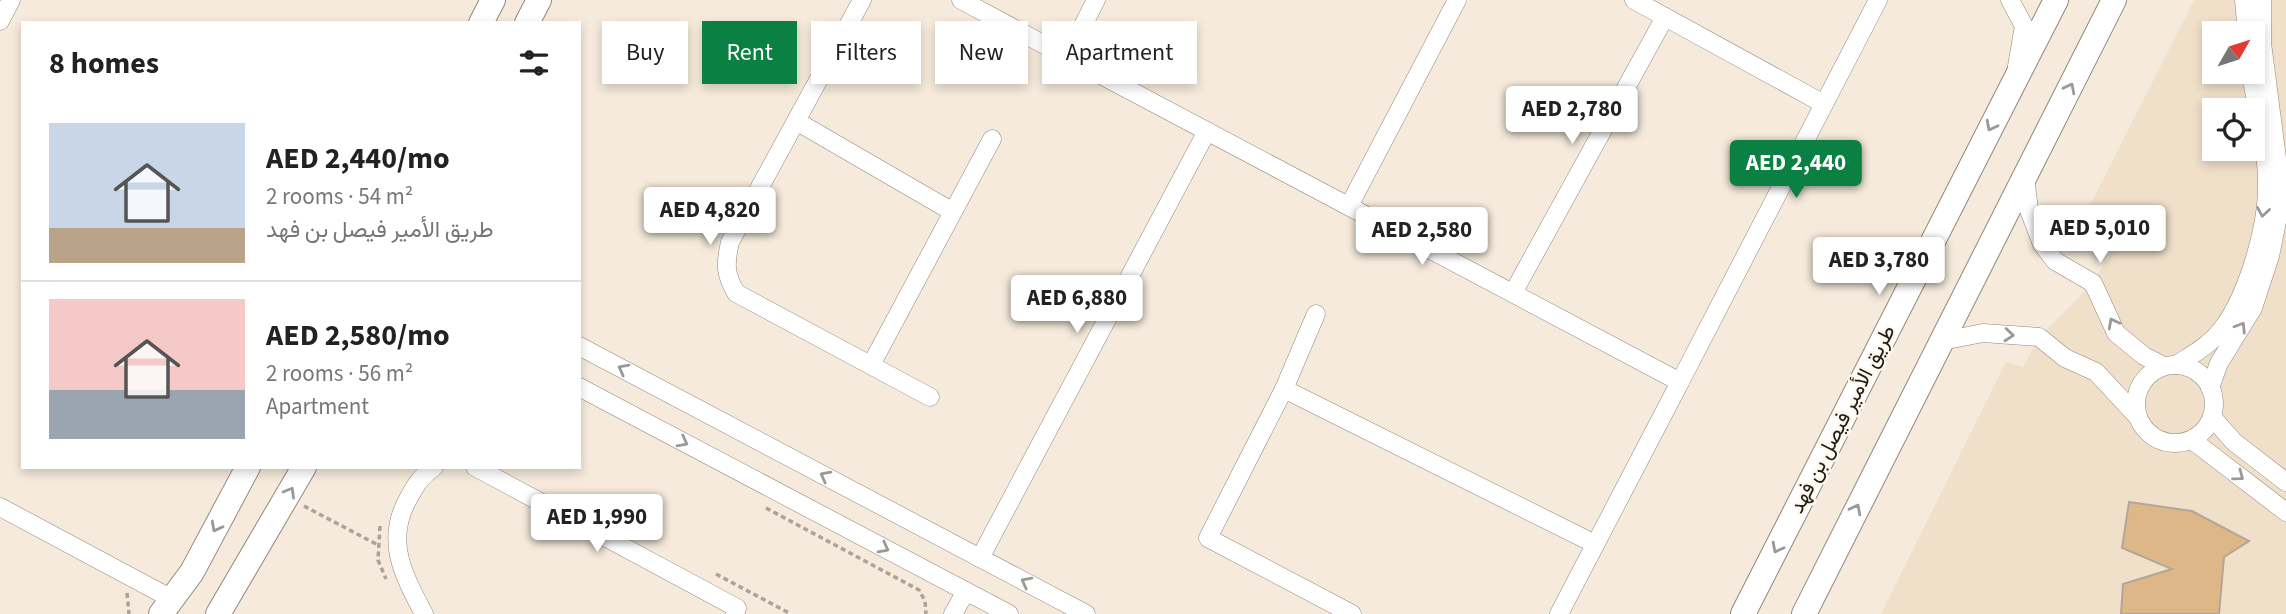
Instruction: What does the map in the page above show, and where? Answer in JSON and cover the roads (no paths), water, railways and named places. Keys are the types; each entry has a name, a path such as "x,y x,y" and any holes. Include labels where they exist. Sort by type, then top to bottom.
{"main road":[{"path":"482,21 493,0"},
{"path":"528,21 539,0"},
{"name":"طريق الأمير فيصل بن فهد","path":"1743,614 2056,0"},
{"path":"1804,614 2114,0"},
{"path":"167,607 192,572 247,469"},
{"path":"218,614 303,469"}],"street":[{"path":"0,21 11,0"},
{"path":"862,0 730,242 725,265 728,279 736,293 930,397"},
{"path":"961,0 1042,44"},
{"path":"1085,21 1096,0"},
{"path":"1349,206 1457,0"},
{"path":"1634,0 1824,104"},
{"path":"1559,614 1878,0"},
{"path":"2010,0 2024,26 2016,78"},
{"path":"2244,0 2246,21"},
{"path":"2210,388 2218,363 2253,308 2270,256 2282,197 2262,43 2262,0"},
{"path":"1513,293 1665,17"},
{"path":"1118,84 1680,382"},
{"path":"2137,416 2137,391 2152,372 2204,348 2223,328 2247,283 2267,185 2263,135 2253,84"},
{"path":"796,121 953,212"},
{"path":"980,558 1207,131"},
{"path":"871,365 992,139"},
{"path":"1942,341 1983,333 2039,337 2065,358 2096,372 2153,437 2179,444 2192,440 2203,432 2212,417 2214,408 2210,388 2199,373 2144,356 2116,332 2093,283 2055,261 2042,243 2029,210 2025,177"},
{"path":"1316,314 1284,389 1208,538 1352,614"},
{"path":"581,347 1086,614"},
{"path":"581,388 1009,614"},
{"path":"1284,389 1595,544"},
{"path":"2212,417 2234,442 2286,482"},
{"path":"2192,440 2286,512"},
{"path":"424,614 405,578 395,546 398,517 418,480 432,469"},
{"path":"479,469 737,608 735,614"},
{"path":"0,507 167,607"},
{"path":"953,614 965,591"}]}
